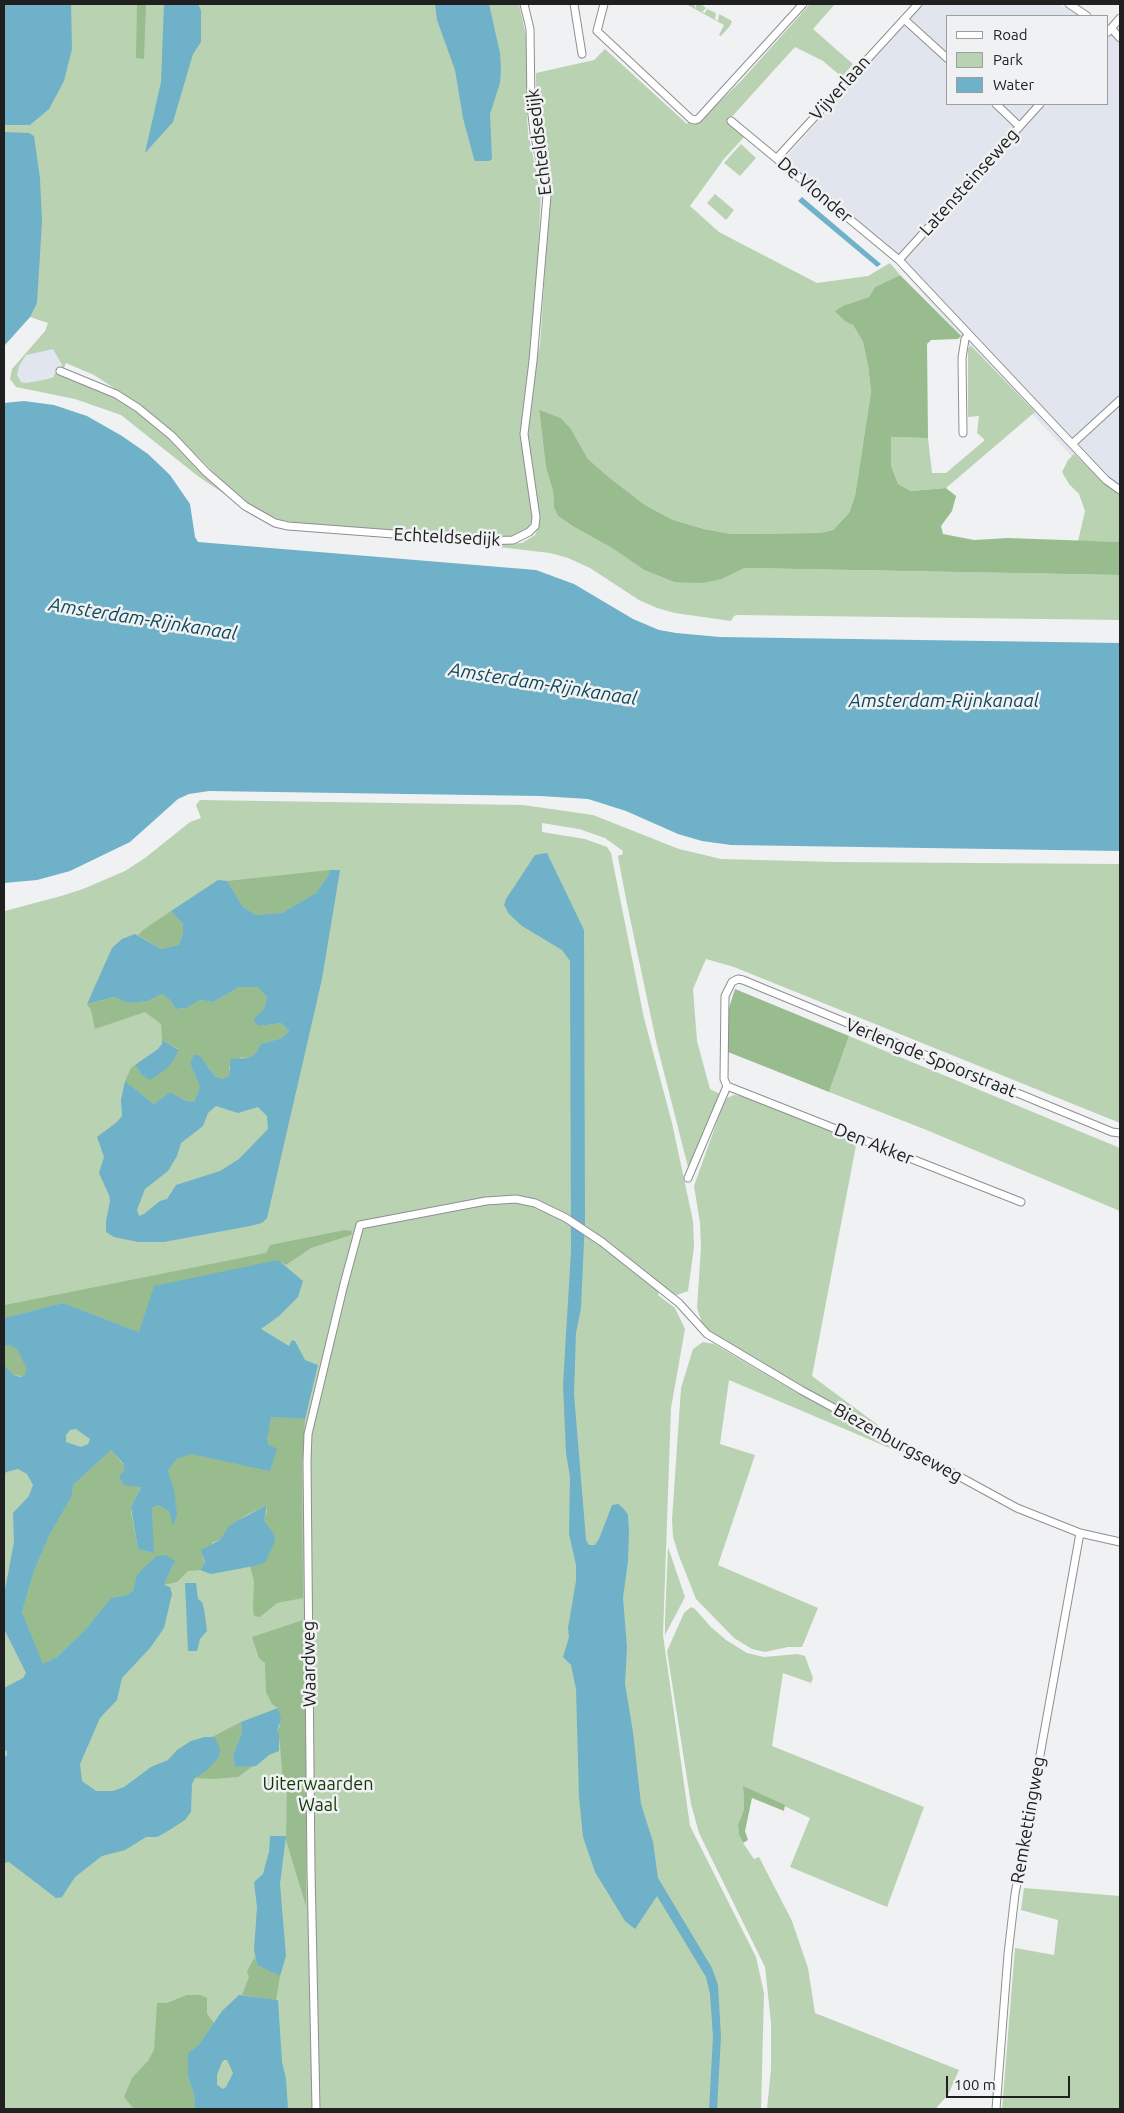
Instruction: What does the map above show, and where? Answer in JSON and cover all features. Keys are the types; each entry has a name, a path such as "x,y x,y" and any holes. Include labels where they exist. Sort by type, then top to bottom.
{"street":[{"name":"Echteldsedijk","path":"60,371 116,394 138,408 166,430 206,472 245,506 275,523 288,526 486,541 513,540 529,532 535,526 536,517 527,458 525,427 535,344 547,195 534,132 530,29 524,4"},
{"path":"574,4 582,54"},
{"path":"604,4 597,31 691,119 695,120 698,119 803,4"},
{"name":"Vijverlaan","path":"777,158 918,4"},
{"path":"1068,4 1085,15"},
{"path":"1120,18 1109,30 1120,38"},
{"path":"904,19 946,57"},
{"path":"997,105 1019,126"},
{"name":"Latensteinseweg","path":"899,260 1039,105"},
{"name":"De Vlonder","path":"732,121 899,260 1106,480 1120,490"},
{"path":"962,433 962,358 965,339 968,335"},
{"path":"1072,444 1120,400"},
{"name":"Verlengde Spoorstraat","path":"727,1086 724,1079 725,996 732,982 743,980 1112,1132 1120,1133"},
{"path":"688,1178 727,1086"},
{"name":"Den Akker","path":"727,1086 1021,1202"},
{"name":"Biezenburgseweg","path":"360,1225 486,1200 516,1200 535,1203 566,1218 590,1234 679,1303 707,1334 801,1390 1017,1508 1080,1533 1120,1542"},
{"name":"Waardweg","path":"316,2109 311,1871 308,1434 360,1225"},
{"name":"Remkettingweg","path":"996,2109 1015,1894 1080,1533"}],"shaded area":[{"path":"921,4 1059,4 1077,15 946,15 946,105 1109,105 1109,33 1120,26 1120,499 1095,481 970,348 894,261 782,162"},
{"path":"53,348 62,366 59,373 43,380 21,382 16,375 26,355"}],"green space":[{"path":"4,4 519,4 528,45 530,71 528,132 541,194 534,335 522,426 525,465 533,517 529,528 513,537 507,538 305,524 281,520 263,513 248,503 218,477 164,424 131,399 94,375 66,363 63,370 61,369 62,365 53,349 26,355 19,366 17,375 21,382 43,380 53,377 56,372 126,403 166,434 235,501 199,477 121,415 75,399 16,387 10,379 12,369 45,331 48,323 30,317 4,346"},
{"path":"137,4 146,4 144,59 136,58"},
{"path":"686,4 694,4 696,9 696,4 701,4 706,8 702,12 705,13 707,9 716,13 715,19 718,21 719,14 732,21 730,26 721,36 719,35 724,25"},
{"path":"810,4 835,4 813,29 853,64 842,77 823,61 795,47 727,122 745,136 724,159 690,206 719,232 817,283 868,276 890,263 900,275 875,287 869,297 845,305 846,322 853,325 863,342 871,392 855,496 849,513 833,530 820,533 731,534 673,520 645,505 588,459 571,429 561,418 539,411 546,468 553,491 554,508 558,516 612,548 644,570 674,582 722,579 743,568 1120,575 1120,620 737,615 731,621 675,613 657,608 639,600 590,568 568,558 550,553 481,545 522,543 535,535 540,517 527,431 529,407 540,344 550,194 536,116 536,73 594,60 605,49 687,124 689,122 697,124 742,80"},
{"path":"741,144 756,158 740,176 724,163"},
{"path":"715,194 734,210 726,220 707,203"},
{"path":"900,275 961,336 958,339 931,340 927,344 928,438 891,437 891,465 898,484 911,491 946,488 956,496 952,511 941,526 943,534 974,540 1008,538 1120,542 1120,575 744,568 722,579 702,583 674,582 644,570 612,548 558,516 554,508 553,491 546,468 539,410 561,418 571,429 588,459 645,505 673,520 731,534 820,533 833,530 849,513 855,496 871,392 863,342 853,325 846,322 835,311 845,305 869,297 875,287"},
{"path":"971,346 1035,412 946,488 911,491 898,484 891,465 891,437 928,438 932,473 946,473 985,440 977,433 979,416 968,417 968,348"},
{"path":"1074,454 1103,482 1120,495 1120,542 1078,541 1085,511 1079,494 1069,484 1062,472 1068,460"},
{"name":"Uiterwaarden Waal","path":"200,800 523,805 593,815 679,849 721,859 835,862 1120,864 1120,1123 734,967 706,959 693,989 697,1041 710,1089 720,1094 689,1171 656,1041 627,904 618,857 622,855 623,851 605,838 579,829 542,823 542,832 585,839 607,847 611,853 644,1018 672,1123 693,1221 694,1247 688,1291 677,1295 669,1293 661,1287 658,1295 675,1308 685,1329 671,1408 663,1635 690,1826 756,1957 764,1993 761,2109 4,2109 4,908 5,911 61,896 125,871 145,858 190,822 201,818 196,805"},
{"path":"330,870 316,893 282,913 256,915 243,907 227,881"},
{"path":"171,911 183,924 183,933 179,945 161,949 138,935 143,930"},
{"path":"239,987 258,987 267,997 264,1009 255,1017 260,1026 281,1023 289,1031 282,1038 261,1044 256,1053 249,1058 241,1057 229,1066 231,1075 222,1079 215,1076 208,1066 190,1063 200,1087 194,1102 184,1100 170,1092 154,1104 125,1081 131,1068 135,1065 142,1075 179,1049 162,1040 161,1024 145,1012 95,1029 91,1010 87,1004 115,997 129,1003 148,1001 162,994 170,1000 176,1009 186,1008 200,1000 213,1002"},
{"path":"735,989 849,1036 829,1092 728,1052 729,1008"},
{"path":"849,1036 1120,1148 1120,1211 924,1129 829,1092"},
{"path":"734,1095 743,1096 857,1140 812,1376 882,1428 782,1376 717,1337 703,1326 697,1308 701,1247 700,1223 694,1186 724,1102 727,1098"},
{"path":"345,1230 352,1231 351,1235 311,1248 286,1265 277,1260 139,1332 63,1303 4,1318 5,1305 266,1253 270,1245"},
{"path":"703,1342 714,1344 794,1391 858,1425 899,1452 729,1380 720,1444 755,1455 718,1565 818,1608 802,1647 788,1647 765,1652 752,1649 734,1638 696,1599 679,1556 673,1537 672,1520 681,1388 693,1349"},
{"path":"4,1345 17,1349 27,1365 27,1372 24,1377 12,1374 4,1364"},
{"path":"271,1417 305,1419 302,1466 303,1598 277,1603 260,1617 254,1616 254,1581 250,1566 259,1565 274,1534 263,1521 267,1512 267,1505 246,1515 228,1527 220,1540 213,1542 202,1557 205,1563 200,1570 188,1571 177,1582 164,1585 174,1564 143,1569 137,1574 133,1591 127,1595 111,1598 84,1631 57,1657 43,1665 22,1612 34,1571 50,1534 72,1496 73,1485 111,1450 141,1486 131,1507 131,1512 138,1549 153,1553 152,1508 158,1505 169,1511 171,1518 174,1489 168,1470 177,1459 191,1454 225,1460 269,1445 266,1440"},
{"path":"668,1547 685,1597 665,1635 665,1620"},
{"path":"691,1607 726,1640 747,1653 764,1657 797,1654 805,1656 813,1678 811,1683 783,1673 772,1746 924,1807 887,1907 790,1867 810,1818 743,1787 744,1809 738,1825 739,1835 743,1843 754,1859 759,1857 792,1921 808,1968 815,2013 959,2070 948,2095 935,2109 767,2109 771,2069 771,2023 765,1967 699,1833 691,1804 667,1651 684,1613"},
{"path":"303,1620 306,1906 286,1840 287,1787 283,1784 277,1730 280,1726 278,1708 272,1704 266,1692 265,1663 259,1658 252,1637"},
{"path":"241,1722 242,1733 233,1755 235,1767 253,1766 238,1777 195,1778 206,1771 215,1737 212,1737"},
{"path":"743,1786 785,1805 784,1811 752,1798 745,1831 748,1840 743,1843 739,1835 738,1825 744,1809"},
{"path":"1024,1888 1120,1896 1120,2109 1002,2109 1015,1948 1054,1955 1058,1920 1021,1910"},
{"path":"255,1957 257,1965 280,1976 276,2000 242,1995 249,1977 247,1971"},
{"path":"187,1995 200,1995 207,1998 207,2014 214,2023 198,2046 188,2077 194,2094 195,2109 134,2109 124,2097 132,2078 148,2061 154,2050 157,2003 167,2003"}],"water":[{"path":"4,4 71,4 72,49 64,81 49,109 30,125 4,125"},
{"path":"164,4 198,4 201,10 201,42 193,54 173,122 145,153 161,82"},
{"path":"435,4 489,4 500,53 501,70 500,83 490,114 492,159 489,161 475,161 474,159 463,118 455,70 437,20"},
{"path":"4,132 29,133 34,136 40,178 42,222 37,303 30,317 4,346"},
{"path":"802,197 881,264 877,267 798,201"},
{"name":"Amsterdam-Rijnkanaal","path":"24,401 54,405 87,416 122,436 148,454 170,475 190,504 195,537 198,542 536,570 574,584 633,619 659,630 676,633 720,637 1120,643 1120,851 731,845 702,841 678,834 626,811 588,799 540,796 209,791 189,794 178,799 130,842 70,871 37,880 4,883 4,403"},
{"path":"547,853 584,930 585,1219 581,1308 576,1333 574,1394 586,1540 589,1545 595,1545 612,1505 618,1504 624,1509 628,1515 629,1532 628,1561 623,1598 627,1647 625,1684 633,1732 641,1804 653,1842 658,1878 712,1968 718,1985 721,2037 717,2109 709,2109 713,2037 710,1994 706,1977 657,1896 635,1929 625,1921 595,1872 583,1837 579,1797 576,1689 571,1665 563,1657 569,1637 568,1628 576,1581 576,1565 569,1534 570,1477 566,1453 563,1385 571,1251 570,961 562,950 522,926 509,914 504,905 535,855"},
{"path":"330,870 340,870 322,979 267,1218 262,1223 250,1226 164,1242 138,1242 114,1237 106,1232 110,1201 99,1173 104,1157 97,1137 122,1116 121,1100 125,1081 154,1104 170,1092 184,1100 194,1102 200,1087 190,1063 194,1055 199,1055 215,1076 222,1079 230,1075 230,1059 249,1058 256,1053 261,1044 282,1038 289,1031 281,1023 259,1026 254,1021 255,1017 264,1009 267,997 258,987 239,987 213,1002 200,1000 186,1008 176,1009 170,1000 162,994 148,1001 129,1003 114,997 87,1004 112,948 122,939 135,934 161,949 179,945 183,933 183,924 171,911 218,880 227,881 243,907 256,915 282,913 316,893","holes":["216,1106 238,1113 258,1107 267,1116 268,1129 239,1159 220,1171 176,1185 167,1199 160,1201 139,1216 137,1210 145,1189 168,1171 177,1156 181,1143 203,1126 208,1113"]},
{"path":"162,1040 179,1050 169,1067 150,1080 142,1075 135,1065 158,1049 162,1044"},
{"path":"278,1260 303,1281 298,1297 279,1316 261,1329 289,1346 292,1340 295,1341 305,1360 318,1365 305,1419 271,1417 267,1440 269,1445 277,1449 270,1471 191,1454 177,1459 168,1470 174,1489 177,1515 173,1526 169,1511 158,1505 152,1508 154,1553 138,1549 131,1507 141,1487 124,1485 119,1477 125,1469 123,1463 111,1450 73,1485 72,1496 50,1534 34,1571 22,1612 43,1664 57,1657 84,1631 111,1598 127,1595 133,1591 137,1574 157,1556 166,1555 175,1561 164,1585 170,1587 172,1594 164,1628 150,1648 122,1678 117,1700 100,1718 80,1764 82,1781 96,1791 113,1791 124,1787 151,1767 168,1760 177,1750 191,1741 204,1737 215,1737 220,1749 219,1757 206,1771 195,1778 192,1784 191,1812 185,1820 157,1837 146,1837 125,1850 102,1856 75,1877 62,1897 56,1898 9,1862 4,1863 4,1758 7,1755 7,1751 4,1750 4,1688 23,1678 26,1673 4,1629 4,1595 14,1542 13,1513 29,1496 33,1485 27,1474 18,1469 6,1472 4,1476 4,1364 12,1374 19,1377 24,1376 27,1369 17,1349 4,1345 4,1318 63,1303 139,1332 154,1286","holes":["76,1429 90,1439 88,1444 81,1447 66,1442 66,1435 70,1430"]},
{"path":"267,1505 264,1521 274,1534 275,1541 266,1561 259,1565 211,1574 200,1570 205,1563 201,1550 220,1540 228,1527 235,1522"},
{"path":"185,1583 196,1583 198,1599 202,1602 204,1609 207,1631 200,1639 197,1651 188,1651"},
{"path":"278,1708 281,1720 277,1730 279,1734 279,1751 269,1755 256,1766 235,1767 233,1755 242,1733 241,1722"},
{"path":"270,1836 286,1836 280,1884 286,1956 280,1976 257,1965 254,1950 257,1907 254,1882 263,1874 269,1852"},
{"path":"239,1995 278,2000 282,2062 286,2079 288,2109 195,2109 194,2094 188,2077 188,2053 198,2046 222,2011","holes":["227,2060 233,2073 223,2089 217,2085 217,2075 222,2062"]}]}
